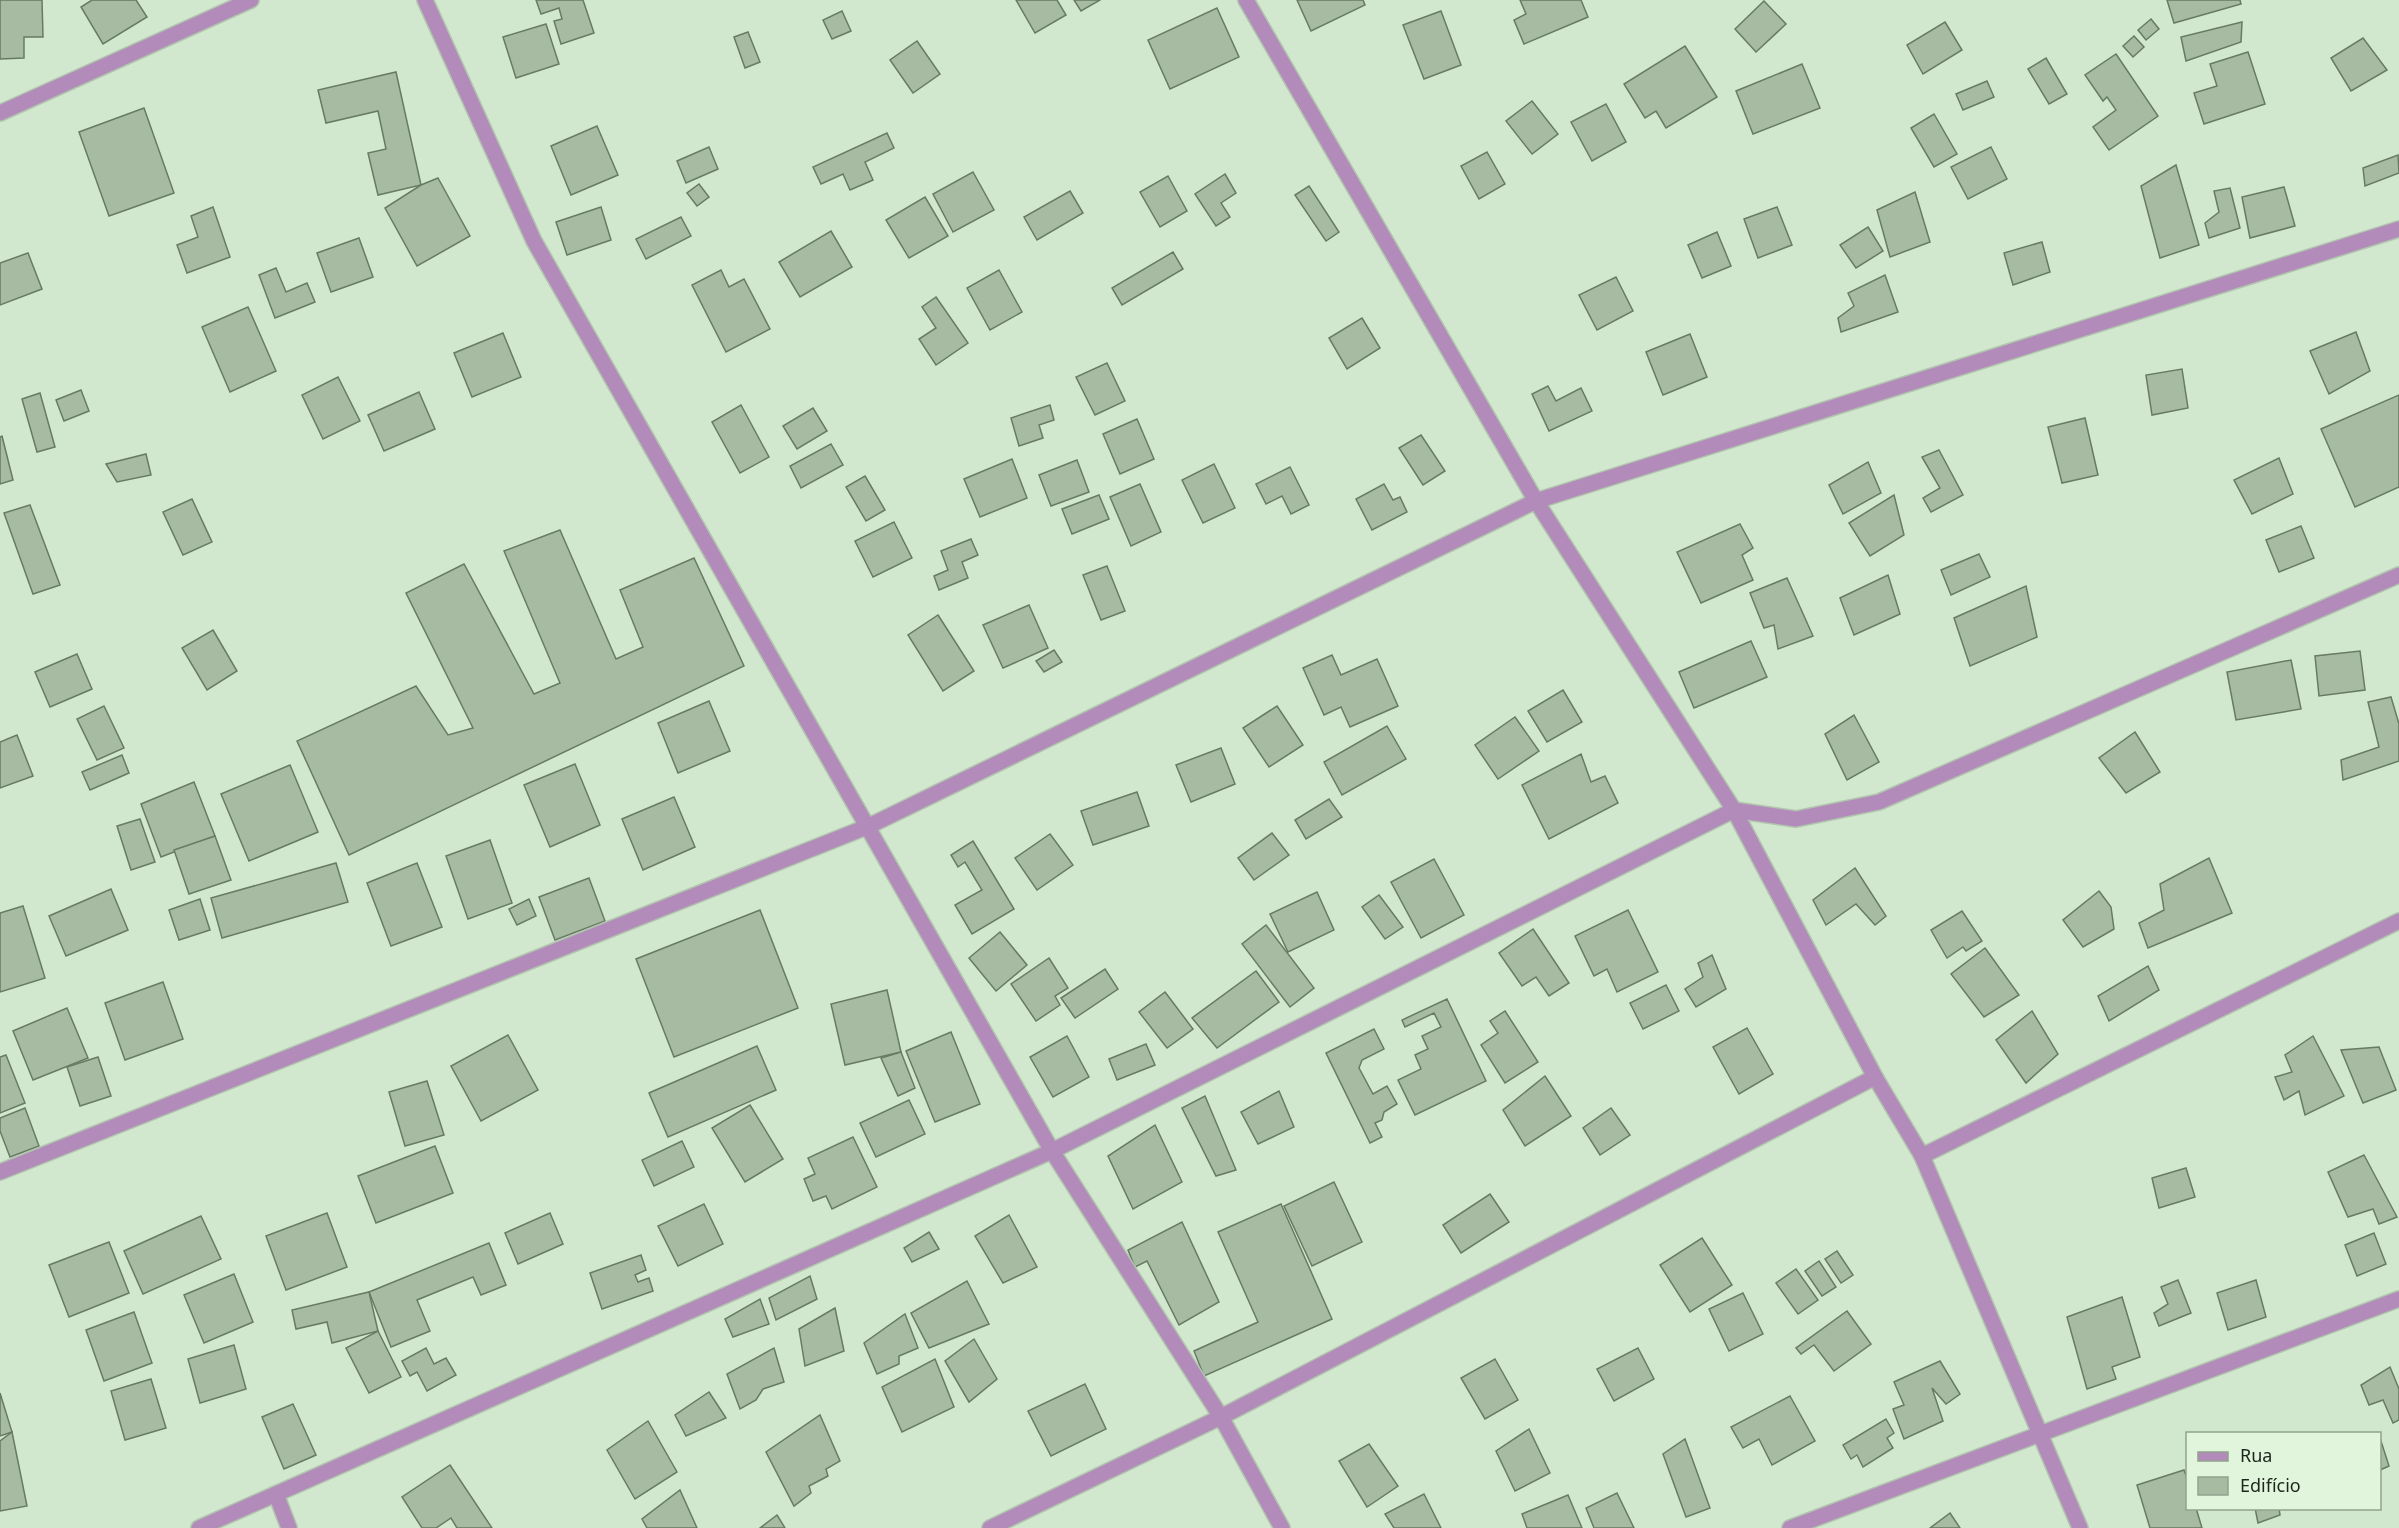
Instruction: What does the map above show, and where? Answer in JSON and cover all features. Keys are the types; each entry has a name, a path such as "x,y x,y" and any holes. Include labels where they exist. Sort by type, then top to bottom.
{"street":[{"path":"0,113 251,0"},
{"path":"425,0 534,241 1052,1150 1221,1418 1282,1528"},
{"path":"1246,0 1536,501 1734,810 1875,1077 1922,1156 2080,1528"},
{"path":"0,1172 869,826 1536,501 2399,230"},
{"path":"198,1528 1052,1150 1734,810 1796,819 1879,802 2399,575"},
{"path":"1922,1156 2399,921"},
{"path":"990,1528 1221,1418 1875,1077"},
{"path":"1790,1528 2399,1299"},
{"path":"276,1494 289,1528"}],"building":[{"path":"0,0 42,0 43,37 24,37 24,58 0,59"},
{"path":"92,0 136,0 147,17 103,44 81,7"},
{"path":"536,0 583,0 594,33 561,44 554,21 562,19 559,8 541,14"},
{"path":"1016,0 1057,0 1066,15 1035,33"},
{"path":"1074,0 1100,0 1081,11"},
{"path":"1297,0 1363,0 1365,5 1311,31"},
{"path":"1520,0 1581,0 1588,17 1524,44 1514,20 1526,14"},
{"path":"2167,0 2240,0 2241,4 2174,23"},
{"path":"1764,1 1786,24 1756,52 1735,29"},
{"path":"1217,8 1239,57 1170,89 1148,40"},
{"path":"842,11 851,31 832,39 823,20"},
{"path":"1441,11 1461,65 1424,79 1403,25"},
{"path":"2151,19 2159,29 2146,40 2138,30"},
{"path":"1945,22 1962,50 1923,74 1907,45"},
{"path":"2242,22 2241,42 2186,61 2181,37"},
{"path":"546,24 559,64 516,78 503,37"},
{"path":"748,32 760,62 745,68 734,37"},
{"path":"2134,36 2144,47 2133,57 2123,46"},
{"path":"2363,38 2387,70 2351,91 2331,58"},
{"path":"917,41 940,74 913,93 890,60"},
{"path":"1685,46 1717,97 1666,128 1656,111 1645,118 1624,84"},
{"path":"2248,52 2265,104 2204,124 2194,93 2217,86 2210,64"},
{"path":"2116,54 2158,116 2109,150 2093,127 2116,110 2107,97 2103,101 2085,75"},
{"path":"2046,58 2067,94 2049,104 2028,69"},
{"path":"1802,64 1820,108 1753,134 1736,91"},
{"path":"396,72 421,185 378,195 368,153 386,149 378,111 326,123 318,90"},
{"path":"1987,81 1994,97 1963,110 1956,94"},
{"path":"1532,101 1558,134 1532,154 1506,121"},
{"path":"1606,104 1626,142 1592,161 1571,122"},
{"path":"144,108 174,193 109,216 79,132"},
{"path":"1934,114 1957,154 1934,167 1911,128"},
{"path":"597,126 618,175 571,195 551,146"},
{"path":"887,133 894,148 865,162 873,180 850,190 843,174 821,184 813,167"},
{"path":"709,147 718,169 686,183 677,161"},
{"path":"1991,147 2007,179 1968,199 1951,167"},
{"path":"1487,152 1505,184 1479,199 1461,166"},
{"path":"2398,155 2399,173 2365,186 2363,168"},
{"path":"2176,165 2199,245 2160,258 2141,186"},
{"path":"973,172 994,210 953,232 933,194"},
{"path":"1225,174 1236,193 1221,203 1230,217 1216,226 1195,194"},
{"path":"1168,176 1187,211 1160,227 1140,192"},
{"path":"438,178 470,236 417,266 385,208 421,185"},
{"path":"699,184 709,197 697,206 687,193"},
{"path":"1309,186 1339,232 1326,241 1295,195"},
{"path":"2284,187 2295,226 2250,238 2242,197"},
{"path":"2230,188 2240,228 2209,238 2205,223 2219,212 2214,191"},
{"path":"1070,191 1083,213 1037,240 1024,217"},
{"path":"1915,192 1930,242 1890,257 1877,210"},
{"path":"925,197 948,236 909,258 886,220"},
{"path":"213,207 230,257 187,273 177,245 198,237 191,216"},
{"path":"601,207 611,240 567,255 556,222"},
{"path":"1777,207 1792,245 1758,258 1744,219"},
{"path":"681,217 691,236 646,259 636,239"},
{"path":"1868,227 1883,251 1856,268 1840,245"},
{"path":"831,231 852,267 800,297 779,262"},
{"path":"1717,232 1731,266 1702,278 1688,245"},
{"path":"359,238 373,277 331,292 317,253"},
{"path":"2042,242 2050,272 2013,285 2004,253"},
{"path":"1173,252 1183,269 1122,305 1112,288"},
{"path":"28,253 42,289 0,305 0,263"},
{"path":"276,268 286,292 307,283 315,302 275,318 259,275"},
{"path":"721,270 729,287 744,279 770,329 726,352 692,285"},
{"path":"999,270 1022,312 990,330 967,288"},
{"path":"1885,275 1898,312 1841,332 1838,318 1854,306 1848,293"},
{"path":"1616,277 1633,311 1597,330 1579,295"},
{"path":"936,297 968,343 936,365 919,339 936,328 922,307"},
{"path":"248,307 276,371 230,392 202,327"},
{"path":"1362,318 1380,348 1347,369 1329,338"},
{"path":"2356,332 2370,371 2329,394 2310,351"},
{"path":"503,333 521,377 472,397 454,353"},
{"path":"1690,334 1707,377 1663,395 1646,352"},
{"path":"1107,363 1125,401 1095,415 1076,377"},
{"path":"2182,369 2188,408 2152,415 2146,375"},
{"path":"338,377 360,421 323,439 302,395"},
{"path":"1548,386 1556,401 1581,388 1592,411 1549,431 1532,394"},
{"path":"81,390 89,411 64,421 56,400"},
{"path":"419,392 435,429 384,451 368,415"},
{"path":"40,393 55,447 37,452 22,399"},
{"path":"2399,395 2399,487 2355,507 2321,429"},
{"path":"741,405 769,457 740,473 712,422"},
{"path":"1050,405 1054,420 1039,425 1043,438 1019,446 1011,418"},
{"path":"813,408 827,431 797,449 783,426"},
{"path":"2085,418 2098,475 2062,483 2048,427"},
{"path":"1137,419 1154,459 1120,474 1103,434"},
{"path":"1421,435 1445,471 1423,485 1399,448"},
{"path":"2,436 13,480 0,484 0,437"},
{"path":"831,444 843,465 801,488 790,466"},
{"path":"1939,450 1963,495 1931,512 1923,498 1940,488 1922,457"},
{"path":"146,454 151,475 117,482 106,464"},
{"path":"2279,458 2293,494 2252,514 2234,480"},
{"path":"1012,459 1027,498 980,517 964,479"},
{"path":"1077,460 1089,492 1051,506 1039,475"},
{"path":"1868,462 1881,493 1843,514 1829,485"},
{"path":"1214,464 1235,508 1203,523 1182,480"},
{"path":"1290,467 1309,505 1291,514 1282,496 1266,504 1256,484"},
{"path":"865,476 885,510 866,521 846,487"},
{"path":"1140,484 1161,532 1131,546 1110,497"},
{"path":"1384,484 1393,500 1400,497 1407,512 1372,530 1356,499"},
{"path":"1099,495 1109,519 1072,534 1062,509"},
{"path":"1894,495 1904,535 1870,556 1849,523"},
{"path":"192,499 212,542 183,555 163,512"},
{"path":"30,505 60,585 33,594 4,513"},
{"path":"894,522 912,558 873,577 855,541"},
{"path":"1740,524 1753,548 1742,555 1753,580 1701,603 1677,552"},
{"path":"2301,526 2314,558 2279,572 2266,540"},
{"path":"560,530 616,659 643,647 620,590 694,558 744,666 349,855 297,741 416,686 448,735 473,728 406,593 464,564 534,694 560,683 504,551"},
{"path":"971,539 978,555 962,562 968,578 939,590 934,576 948,570 941,551"},
{"path":"1979,554 1990,577 1951,595 1941,570"},
{"path":"1107,566 1125,611 1101,620 1083,575"},
{"path":"1888,575 1900,614 1854,635 1840,598"},
{"path":"1787,578 1813,636 1778,649 1774,625 1764,628 1750,593"},
{"path":"2026,586 2037,637 1970,666 1954,618"},
{"path":"1029,605 1048,648 1003,668 983,625"},
{"path":"938,615 974,671 943,691 908,635"},
{"path":"213,630 237,671 207,690 182,648"},
{"path":"1751,641 1767,677 1694,708 1679,672"},
{"path":"1054,650 1062,662 1044,672 1036,661"},
{"path":"2360,651 2365,690 2319,696 2315,656"},
{"path":"77,654 92,689 50,707 35,672"},
{"path":"1332,655 1341,675 1377,659 1398,706 1350,727 1341,707 1324,715 1303,668"},
{"path":"2291,660 2301,709 2236,720 2227,672"},
{"path":"1563,690 1582,722 1547,742 1528,711"},
{"path":"2391,697 2399,724 2399,761 2343,780 2341,760 2379,747 2368,702"},
{"path":"709,701 730,751 678,773 658,723"},
{"path":"104,706 124,748 97,760 77,719"},
{"path":"1277,706 1303,745 1269,767 1243,728"},
{"path":"1854,715 1879,762 1847,780 1825,734"},
{"path":"1515,717 1539,751 1498,779 1475,745"},
{"path":"1387,726 1406,759 1342,795 1324,762"},
{"path":"2135,732 2160,772 2126,793 2099,758"},
{"path":"17,735 33,776 0,788 0,742"},
{"path":"1221,748 1235,784 1191,802 1176,765"},
{"path":"1581,754 1591,782 1605,776 1618,803 1549,839 1522,785"},
{"path":"122,755 129,773 90,790 82,772"},
{"path":"575,764 600,825 550,847 524,785"},
{"path":"290,765 318,832 249,861 221,794"},
{"path":"194,782 215,836 161,857 141,804"},
{"path":"1137,792 1149,826 1093,845 1081,811"},
{"path":"674,797 695,847 643,870 622,819"},
{"path":"1329,799 1342,817 1306,839 1295,820"},
{"path":"140,819 155,862 131,870 117,826"},
{"path":"1272,833 1289,855 1254,880 1238,858"},
{"path":"1050,834 1073,865 1037,890 1015,858"},
{"path":"215,836 231,880 189,894 174,850"},
{"path":"490,840 512,903 468,919 446,856"},
{"path":"973,841 1014,909 972,934 955,905 982,890 965,862 958,867 951,855"},
{"path":"2209,858 2232,913 2148,948 2139,923 2164,910 2160,884"},
{"path":"1434,859 1464,915 1421,938 1391,882"},
{"path":"336,863 348,902 222,938 211,898"},
{"path":"417,863 442,927 391,946 367,883"},
{"path":"1855,868 1886,916 1875,925 1856,904 1826,925 1813,900"},
{"path":"589,878 605,921 555,940 539,897"},
{"path":"111,889 128,930 66,956 49,916"},
{"path":"2099,891 2111,907 2114,929 2083,947 2063,920"},
{"path":"1317,892 1334,930 1288,952 1270,914"},
{"path":"1379,895 1403,927 1385,939 1362,907"},
{"path":"200,899 210,930 179,940 169,910"},
{"path":"529,899 536,916 517,925 509,909"},
{"path":"23,906 45,978 0,992 0,913"},
{"path":"760,910 798,1008 674,1057 636,959"},
{"path":"1628,910 1658,972 1617,992 1607,969 1594,976 1575,936"},
{"path":"1962,911 1982,941 1966,951 1963,947 1947,958 1931,930"},
{"path":"1266,925 1314,988 1290,1007 1242,944"},
{"path":"1533,929 1569,983 1549,996 1536,977 1522,986 1499,953"},
{"path":"1000,932 1027,965 996,991 969,958"},
{"path":"1985,948 2019,995 1984,1017 1951,974"},
{"path":"1712,955 1726,989 1696,1007 1685,989 1703,977 1698,963"},
{"path":"1049,958 1068,988 1055,996 1060,1005 1036,1021 1011,984"},
{"path":"2148,966 2159,990 2109,1021 2098,996"},
{"path":"1105,969 1118,989 1075,1018 1061,998"},
{"path":"1256,971 1279,1002 1217,1048 1192,1018"},
{"path":"163,982 183,1039 125,1060 105,1003"},
{"path":"1666,985 1679,1011 1643,1029 1630,1003"},
{"path":"887,990 901,1052 845,1065 831,1004"},
{"path":"1165,992 1193,1029 1167,1048 1139,1012"},
{"path":"1447,999 1486,1081 1415,1115 1398,1080 1421,1069 1415,1055 1428,1049 1422,1036 1441,1027 1434,1013 1405,1027 1402,1020"},
{"path":"67,1008 88,1058 33,1080 13,1031"},
{"path":"1505,1011 1538,1062 1505,1083 1481,1045 1498,1033 1490,1021"},
{"path":"2032,1011 2058,1054 2026,1083 1996,1040"},
{"path":"1747,1028 1773,1074 1739,1094 1713,1047"},
{"path":"1374,1029 1384,1049 1362,1060 1359,1068 1373,1094 1387,1086 1397,1104 1384,1112 1382,1120 1375,1123 1382,1137 1370,1143 1326,1053"},
{"path":"951,1032 980,1104 935,1122 906,1051"},
{"path":"508,1035 538,1090 481,1121 451,1066"},
{"path":"1067,1036 1089,1077 1053,1097 1030,1057"},
{"path":"2313,1036 2344,1096 2305,1115 2299,1091 2284,1100 2275,1077 2292,1072 2285,1055"},
{"path":"1146,1044 1155,1065 1117,1080 1109,1059"},
{"path":"757,1046 776,1090 668,1137 649,1093"},
{"path":"2379,1047 2396,1090 2363,1103 2341,1050"},
{"path":"901,1052 915,1088 898,1096 881,1058"},
{"path":"6,1055 25,1103 0,1113 0,1057"},
{"path":"98,1057 111,1096 80,1106 67,1067"},
{"path":"1545,1076 1571,1116 1525,1146 1503,1110"},
{"path":"427,1081 444,1135 405,1146 389,1092"},
{"path":"1279,1091 1294,1127 1258,1144 1241,1112"},
{"path":"1205,1096 1236,1170 1216,1176 1182,1108"},
{"path":"909,1100 925,1134 876,1157 860,1123"},
{"path":"750,1105 783,1159 745,1182 712,1128"},
{"path":"25,1108 39,1146 10,1157 0,1131 0,1118"},
{"path":"1611,1108 1630,1135 1600,1155 1583,1128"},
{"path":"1155,1125 1182,1182 1133,1209 1108,1156"},
{"path":"853,1137 877,1187 832,1209 826,1196 813,1201 804,1179 815,1174 808,1158"},
{"path":"682,1141 694,1167 654,1186 642,1160"},
{"path":"435,1146 453,1193 376,1223 358,1176"},
{"path":"2364,1155 2397,1217 2379,1224 2373,1209 2348,1217 2328,1172"},
{"path":"2186,1168 2195,1197 2159,1208 2152,1178"},
{"path":"1334,1182 1362,1242 1312,1266 1284,1206"},
{"path":"1490,1194 1509,1222 1461,1253 1443,1225"},
{"path":"704,1204 723,1244 678,1266 658,1226"},
{"path":"1281,1204 1332,1319 1204,1376 1194,1351 1258,1322 1218,1232"},
{"path":"327,1213 347,1267 286,1290 266,1236"},
{"path":"550,1213 563,1244 518,1264 505,1233"},
{"path":"1009,1215 1037,1267 1003,1283 975,1236"},
{"path":"201,1216 221,1259 143,1294 124,1251"},
{"path":"1182,1222 1219,1302 1179,1325 1147,1261 1135,1267 1128,1250"},
{"path":"929,1232 939,1249 912,1262 904,1248"},
{"path":"2374,1233 2386,1264 2357,1276 2345,1245"},
{"path":"1702,1238 1732,1285 1690,1312 1660,1265"},
{"path":"109,1242 129,1293 69,1317 49,1265"},
{"path":"489,1243 506,1285 481,1295 473,1277 417,1300 430,1331 391,1347 369,1292"},
{"path":"1837,1251 1853,1275 1841,1283 1825,1259"},
{"path":"641,1255 646,1270 635,1275 638,1282 649,1278 653,1291 602,1309 590,1273"},
{"path":"1819,1261 1836,1287 1822,1296 1805,1271"},
{"path":"1796,1269 1818,1300 1798,1314 1776,1283"},
{"path":"234,1274 253,1322 204,1343 184,1295"},
{"path":"810,1276 817,1299 776,1320 769,1298"},
{"path":"2178,1280 2191,1313 2159,1326 2154,1313 2168,1304 2161,1287"},
{"path":"2256,1280 2266,1317 2228,1330 2217,1293"},
{"path":"967,1281 989,1324 929,1348 911,1313"},
{"path":"369,1292 378,1331 332,1343 327,1322 296,1329 292,1310"},
{"path":"1743,1293 1763,1334 1729,1351 1709,1309"},
{"path":"2122,1297 2140,1357 2112,1367 2116,1379 2087,1389 2067,1317"},
{"path":"760,1299 769,1324 733,1337 725,1319"},
{"path":"835,1308 844,1351 805,1366 799,1329"},
{"path":"1847,1311 1871,1344 1834,1371 1814,1345 1801,1354 1796,1348"},
{"path":"134,1312 152,1363 104,1381 86,1330"},
{"path":"905,1314 918,1348 899,1356 899,1364 877,1374 864,1343"},
{"path":"378,1331 401,1377 369,1393 346,1348"},
{"path":"974,1339 997,1379 969,1402 945,1361"},
{"path":"234,1345 246,1389 200,1403 188,1359"},
{"path":"426,1348 434,1364 446,1358 456,1375 427,1391 417,1372 410,1376 402,1361"},
{"path":"774,1348 784,1382 763,1389 756,1400 740,1409 727,1374"},
{"path":"1638,1348 1654,1379 1614,1401 1597,1369"},
{"path":"935,1359 954,1407 902,1432 882,1387"},
{"path":"1495,1359 1518,1400 1485,1419 1461,1378"},
{"path":"1940,1361 1960,1394 1946,1404 1932,1388 1943,1421 1904,1439 1893,1409 1904,1405 1894,1382"},
{"path":"2390,1367 2399,1389 2399,1420 2393,1423 2383,1400 2369,1405 2361,1385"},
{"path":"151,1379 166,1428 125,1440 111,1391"},
{"path":"1085,1384 1106,1429 1051,1456 1028,1411"},
{"path":"709,1392 726,1418 686,1436 675,1415"},
{"path":"0,1393 12,1432 0,1436"},
{"path":"1790,1396 1815,1441 1772,1465 1759,1439 1743,1448 1731,1427"},
{"path":"293,1404 316,1455 284,1469 262,1417"},
{"path":"820,1415 840,1461 826,1469 828,1476 809,1486 811,1493 794,1506 766,1452"},
{"path":"1886,1419 1894,1433 1887,1438 1893,1448 1863,1467 1857,1455 1851,1459 1843,1445"},
{"path":"648,1421 677,1472 635,1499 607,1450"},
{"path":"1529,1429 1550,1473 1515,1491 1496,1451"},
{"path":"12,1432 27,1506 0,1511 0,1441"},
{"path":"1685,1439 1710,1508 1686,1517 1663,1454"},
{"path":"2381,1441 2389,1466 2381,1470"},
{"path":"1369,1444 1398,1486 1367,1507 1339,1461"},
{"path":"450,1465 492,1528 457,1528 451,1518 436,1528 422,1528 402,1497"},
{"path":"2184,1470 2186,1510 2197,1510 2202,1528 2150,1528 2137,1485"},
{"path":"680,1490 697,1528 647,1528 642,1519"},
{"path":"1617,1493 1634,1528 1594,1528 1586,1508"},
{"path":"1424,1494 1441,1528 1394,1528 1385,1514"},
{"path":"1568,1495 1582,1528 1527,1528 1522,1514"},
{"path":"2255,1510 2279,1510 2280,1515 2258,1523"},
{"path":"1950,1513 1960,1528 1930,1528"},
{"path":"777,1515 785,1528 760,1528"}]}
